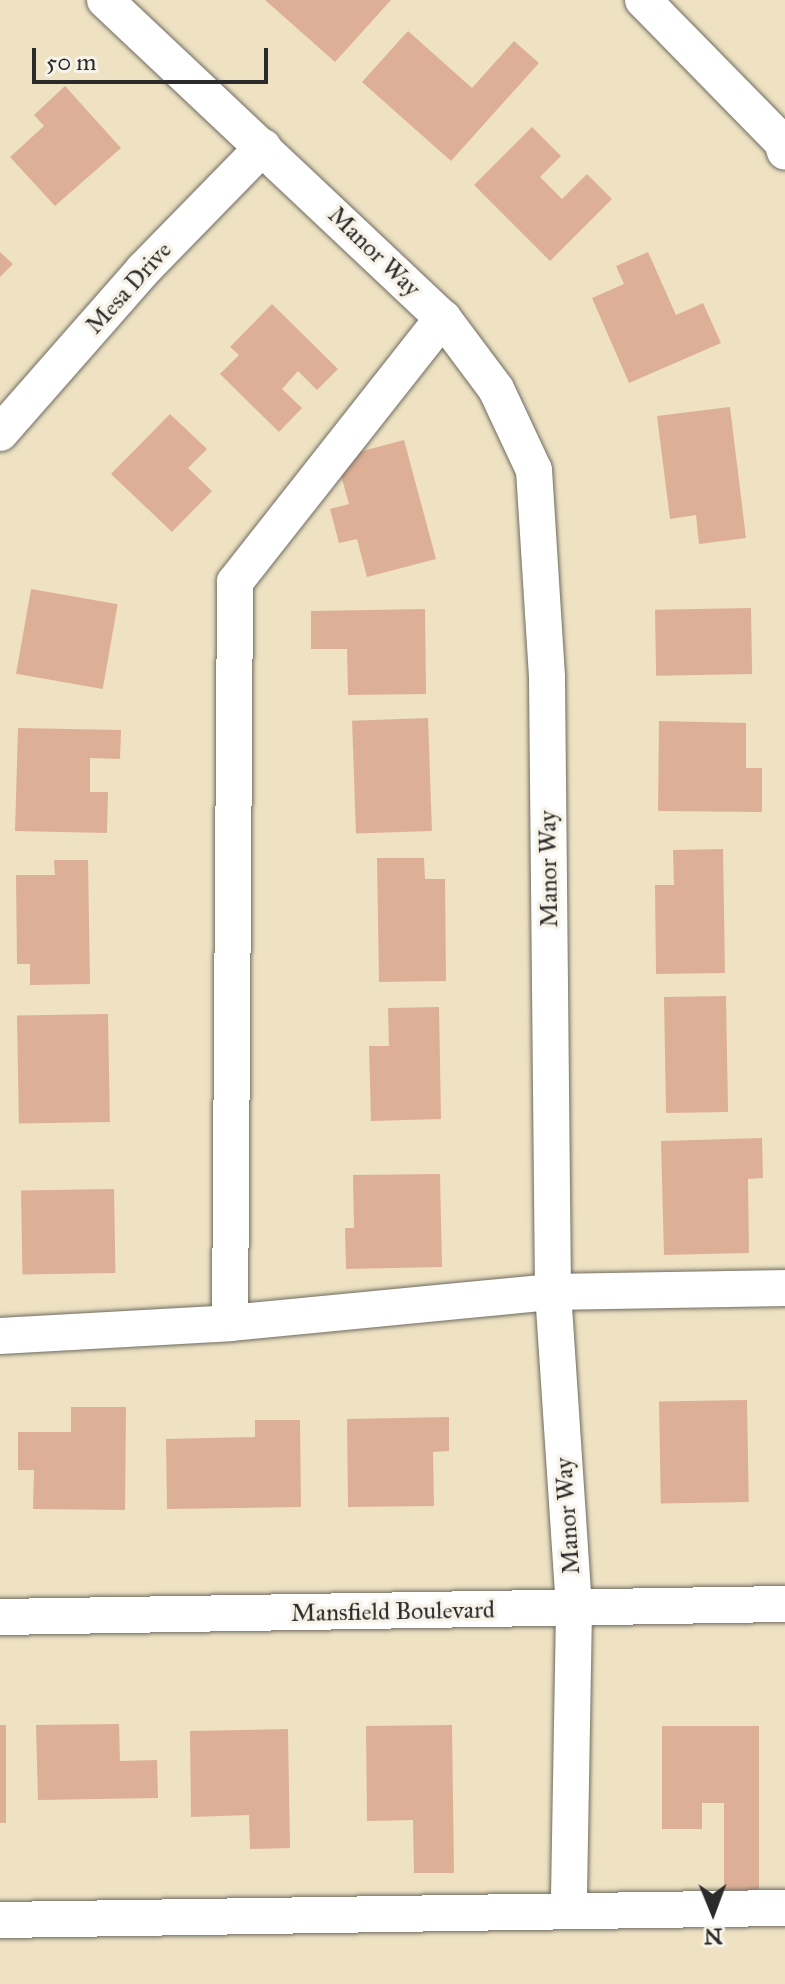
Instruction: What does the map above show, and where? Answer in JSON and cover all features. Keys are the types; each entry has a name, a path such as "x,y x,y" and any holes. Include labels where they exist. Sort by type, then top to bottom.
{"street":[{"name":"Manor Way","path":"105,0 443,318 496,389 534,470 547,678 553,1292 574,1610 569,1909"},
{"path":"643,0 782,142 785,152"},
{"name":"Mesa Drive","path":"0,433 143,270 263,147"},
{"path":"230,1323 235,582 443,318"},
{"path":"0,1336 230,1323 553,1292 785,1288"},
{"name":"Mansfield Boulevard","path":"0,1617 574,1610 785,1604"},
{"path":"0,1920 785,1908"}],"building":[{"path":"265,0 391,0 335,62"},
{"path":"408,31 472,88 514,41 539,63 451,161 362,82"},
{"path":"65,86 121,148 55,206 10,157 44,126 34,115"},
{"path":"532,127 561,156 540,177 562,199 587,174 612,199 550,261 474,185"},
{"path":"0,252 13,264 0,277"},
{"path":"648,252 676,315 703,303 721,343 629,383 592,298 624,284 616,266"},
{"path":"272,304 338,369 317,390 298,371 282,389 302,408 279,432 220,374 239,355 230,347"},
{"path":"730,407 746,538 699,544 696,515 670,519 657,416"},
{"path":"170,414 207,449 188,468 212,491 172,532 111,474"},
{"path":"404,440 436,559 367,577 357,539 339,543 330,509 349,504 336,458"},
{"path":"31,589 118,604 103,689 16,674"},
{"path":"751,608 752,674 656,676 655,610"},
{"path":"425,609 426,694 348,695 347,649 311,649 311,611"},
{"path":"428,718 432,831 356,834 352,721"},
{"path":"659,721 746,723 746,768 762,768 762,812 658,811"},
{"path":"18,728 121,730 120,759 90,758 90,792 108,792 107,833 15,831"},
{"path":"723,849 725,973 656,974 655,885 674,885 673,850"},
{"path":"377,858 424,858 425,879 445,879 446,981 379,982"},
{"path":"54,860 88,860 90,984 30,985 30,964 17,964 16,875 55,875"},
{"path":"726,996 728,1112 666,1113 664,997"},
{"path":"439,1007 441,1119 371,1121 369,1046 389,1046 388,1008"},
{"path":"108,1014 110,1122 19,1124 17,1016"},
{"path":"762,1138 763,1178 748,1179 749,1253 664,1255 661,1141"},
{"path":"440,1174 442,1267 346,1269 345,1228 354,1228 353,1175"},
{"path":"114,1189 115,1273 22,1275 21,1191"},
{"path":"747,1400 749,1502 661,1504 659,1402"},
{"path":"71,1407 126,1407 125,1510 33,1509 34,1470 18,1470 18,1432 71,1432"},
{"path":"449,1417 449,1451 433,1452 434,1506 348,1507 347,1419"},
{"path":"255,1420 300,1420 301,1507 167,1509 166,1439 255,1437"},
{"path":"119,1724 120,1761 157,1760 158,1798 38,1800 36,1725"},
{"path":"0,1725 6,1725 6,1823 0,1823"},
{"path":"452,1725 454,1873 414,1873 413,1820 367,1821 366,1726"},
{"path":"662,1726 759,1726 759,1890 724,1890 724,1803 702,1803 702,1829 662,1829"},
{"path":"288,1729 290,1848 250,1849 249,1815 191,1817 190,1731"}]}
